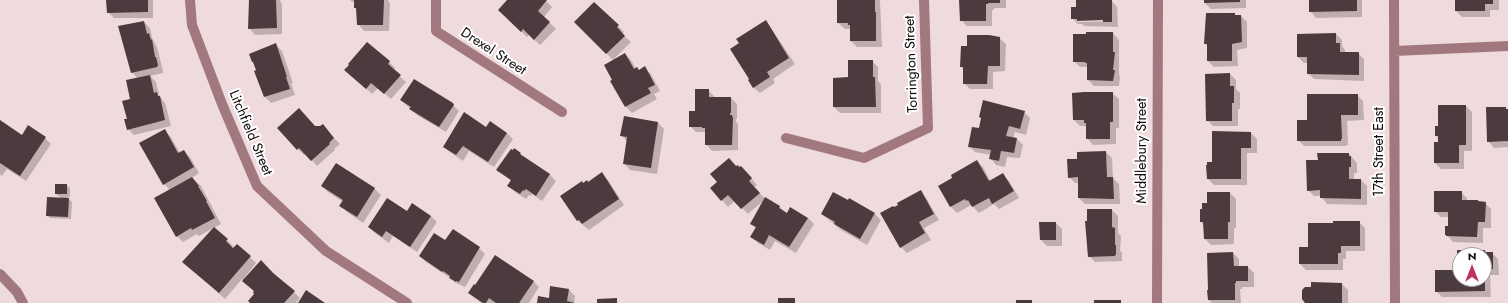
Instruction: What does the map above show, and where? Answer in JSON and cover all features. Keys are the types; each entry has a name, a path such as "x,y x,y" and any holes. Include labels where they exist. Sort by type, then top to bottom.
{"street":[{"name":"Litchfield Street","path":"190,0 192,24 222,104 257,186 326,251 407,303"},
{"name":"Drexel Street","path":"436,0 436,32 562,112"},
{"name":"Torrington Street","path":"786,138 864,158 928,128 924,0"},
{"name":"Middlebury Street","path":"1157,303 1158,0"},
{"name":"17th Street East","path":"1394,0 1395,303"},
{"path":"1394,51 1508,46"},
{"path":"0,274 18,292 23,303"}],"building":[{"path":"106,0 148,0 148,12 107,13"},
{"path":"249,0 276,0 277,28 248,29"},
{"path":"354,0 384,0 383,25 357,25"},
{"path":"507,0 547,0 538,11 550,22 534,40 523,29 521,32 498,10"},
{"path":"837,0 875,0 876,41 850,41 850,25 848,25 848,23 837,23"},
{"path":"959,0 1000,0 1000,3 986,4 986,21 960,21"},
{"path":"1076,0 1112,0 1112,22 1103,22 1103,20 1077,21 1077,19 1071,19 1071,7 1076,7"},
{"path":"1204,0 1240,0 1240,2 1204,3"},
{"path":"1309,0 1357,0 1357,11 1309,12"},
{"path":"1455,0 1493,0 1493,4 1485,4 1485,11 1455,11"},
{"path":"594,2 619,25 617,27 625,36 606,54 574,22"},
{"path":"1206,13 1235,13 1235,15 1241,15 1242,42 1232,44 1232,61 1207,61 1207,44 1204,44"},
{"path":"766,20 789,58 767,72 770,77 753,88 730,49 739,43 736,39"},
{"path":"144,21 147,34 149,33 151,40 152,39 158,65 157,67 131,73 118,26"},
{"path":"1086,32 1113,32 1113,52 1115,52 1113,70 1115,70 1113,81 1087,80 1087,63 1073,62 1073,34 1086,34"},
{"path":"1336,33 1336,43 1340,43 1340,52 1359,52 1359,75 1307,74 1307,57 1297,57 1297,34"},
{"path":"967,35 989,35 1000,37 1000,66 988,66 987,84 963,84 963,67 960,67 961,46 967,46"},
{"path":"367,42 390,61 388,64 401,75 384,94 371,83 366,89 344,70"},
{"path":"276,43 290,89 264,97 254,71 256,70 249,54"},
{"path":"625,53 634,69 637,67 639,70 645,66 655,85 648,88 651,93 625,107 610,81 612,80 604,65"},
{"path":"848,60 873,60 876,107 833,107 833,78 848,77"},
{"path":"1230,73 1230,86 1234,86 1232,121 1206,121 1205,74"},
{"path":"150,75 154,93 157,92 158,96 160,96 165,120 127,130 124,119 127,119 122,101 130,99 126,80"},
{"path":"414,79 453,103 454,105 439,127 409,109 411,107 400,100"},
{"path":"695,89 709,89 709,97 731,97 730,115 732,115 733,118 732,145 705,145 705,128 689,127 689,111 695,111"},
{"path":"1113,92 1113,122 1110,122 1110,139 1086,139 1086,123 1084,123 1084,120 1073,120 1072,93"},
{"path":"1307,94 1358,94 1358,115 1341,115 1341,141 1297,141 1297,120 1307,120"},
{"path":"983,100 1025,111 1020,129 1009,126 1006,136 1017,138 1014,153 1001,151 999,161 989,159 991,150 968,147 972,127 979,128 981,118 979,117"},
{"path":"1438,105 1466,105 1466,145 1459,145 1459,163 1434,163 1434,142 1438,142 1438,136 1435,136 1435,126 1438,126"},
{"path":"1486,107 1506,107 1506,109 1508,109 1508,141 1487,142"},
{"path":"299,108 315,126 320,126 323,124 334,138 329,143 330,144 311,161 299,148 297,150 277,128"},
{"path":"464,112 486,127 490,121 507,133 488,162 463,146 456,155 443,147"},
{"path":"624,116 658,122 651,168 623,164 627,137 620,136"},
{"path":"0,120 22,135 28,125 46,137 20,176 0,163"},
{"path":"165,129 178,153 184,150 194,167 163,185 139,143"},
{"path":"1212,131 1251,132 1251,148 1241,148 1241,179 1207,179 1206,165 1207,162 1212,162"},
{"path":"514,148 521,153 520,154 550,174 536,196 526,189 520,194 507,186 511,180 496,170 511,149 513,150"},
{"path":"1106,151 1107,177 1113,177 1114,199 1078,198 1078,177 1068,178 1067,159 1077,159 1077,152"},
{"path":"1317,153 1349,153 1349,156 1351,156 1351,167 1349,167 1349,179 1361,179 1361,199 1320,198 1320,190 1307,191 1306,160 1318,160"},
{"path":"729,158 736,166 741,166 752,178 749,181 760,193 741,209 728,195 721,201 710,188 717,182 710,174"},
{"path":"977,160 989,181 1003,173 1014,191 992,204 989,198 972,207 968,200 966,201 965,199 950,207 938,186 952,178 951,175"},
{"path":"336,163 375,188 357,217 339,206 343,200 321,186"},
{"path":"602,172 619,199 582,224 579,220 577,221 560,196 582,181 583,183 587,180 588,182"},
{"path":"192,177 199,186 215,218 192,230 191,228 176,237 154,198"},
{"path":"55,184 67,184 67,194 55,194"},
{"path":"921,190 934,214 919,222 925,233 900,248 880,213 898,205 897,203"},
{"path":"1434,191 1462,191 1462,200 1478,200 1486,202 1485,222 1478,222 1477,237 1445,235 1445,226 1448,226 1448,212 1434,212"},
{"path":"833,192 848,200 849,198 875,213 860,239 834,224 835,222 821,214"},
{"path":"1207,192 1230,192 1230,222 1228,222 1228,239 1204,239 1203,222 1200,222 1200,209 1202,209 1202,203 1207,203"},
{"path":"47,197 69,198 68,217 46,216"},
{"path":"765,197 780,206 779,208 787,213 790,207 808,218 789,247 769,235 764,245 750,237 756,227 750,224"},
{"path":"387,198 407,211 412,203 431,216 410,247 386,231 382,237 368,227"},
{"path":"1087,209 1112,209 1112,227 1115,228 1115,256 1088,257 1085,221 1087,221"},
{"path":"1333,221 1360,221 1360,246 1341,246 1341,253 1338,253 1338,264 1299,264 1299,247 1308,247 1308,223 1333,223"},
{"path":"1039,222 1056,222 1056,240 1040,240"},
{"path":"214,227 228,239 226,241 233,248 237,244 251,256 219,293 182,262"},
{"path":"453,229 480,247 459,282 449,278 450,276 419,256 434,233 445,240"},
{"path":"1233,252 1234,266 1248,266 1248,281 1236,281 1235,300 1208,300 1207,253"},
{"path":"1492,252 1493,252 1492,269"},
{"path":"495,255 534,281 519,303 496,303 489,298 486,303 483,303 468,293"},
{"path":"261,260 273,273 295,291 284,303 250,303 248,301 254,294 254,291 242,281"},
{"path":"1435,270 1452,270 1452,287 1485,287 1485,291 1435,292"},
{"path":"1311,282 1342,283 1342,303 1305,303 1302,299 1302,290 1305,287 1311,287"},
{"path":"550,286 569,289 567,301 575,303 537,303 538,296 549,298"},
{"path":"306,290 325,303 298,303"},
{"path":"617,298 617,303 597,303 597,299"},
{"path":"778,298 795,298 795,303 778,303"},
{"path":"1016,300 1032,300 1032,303 1016,303"},
{"path":"1094,300 1121,300 1121,303 1094,303"}]}
